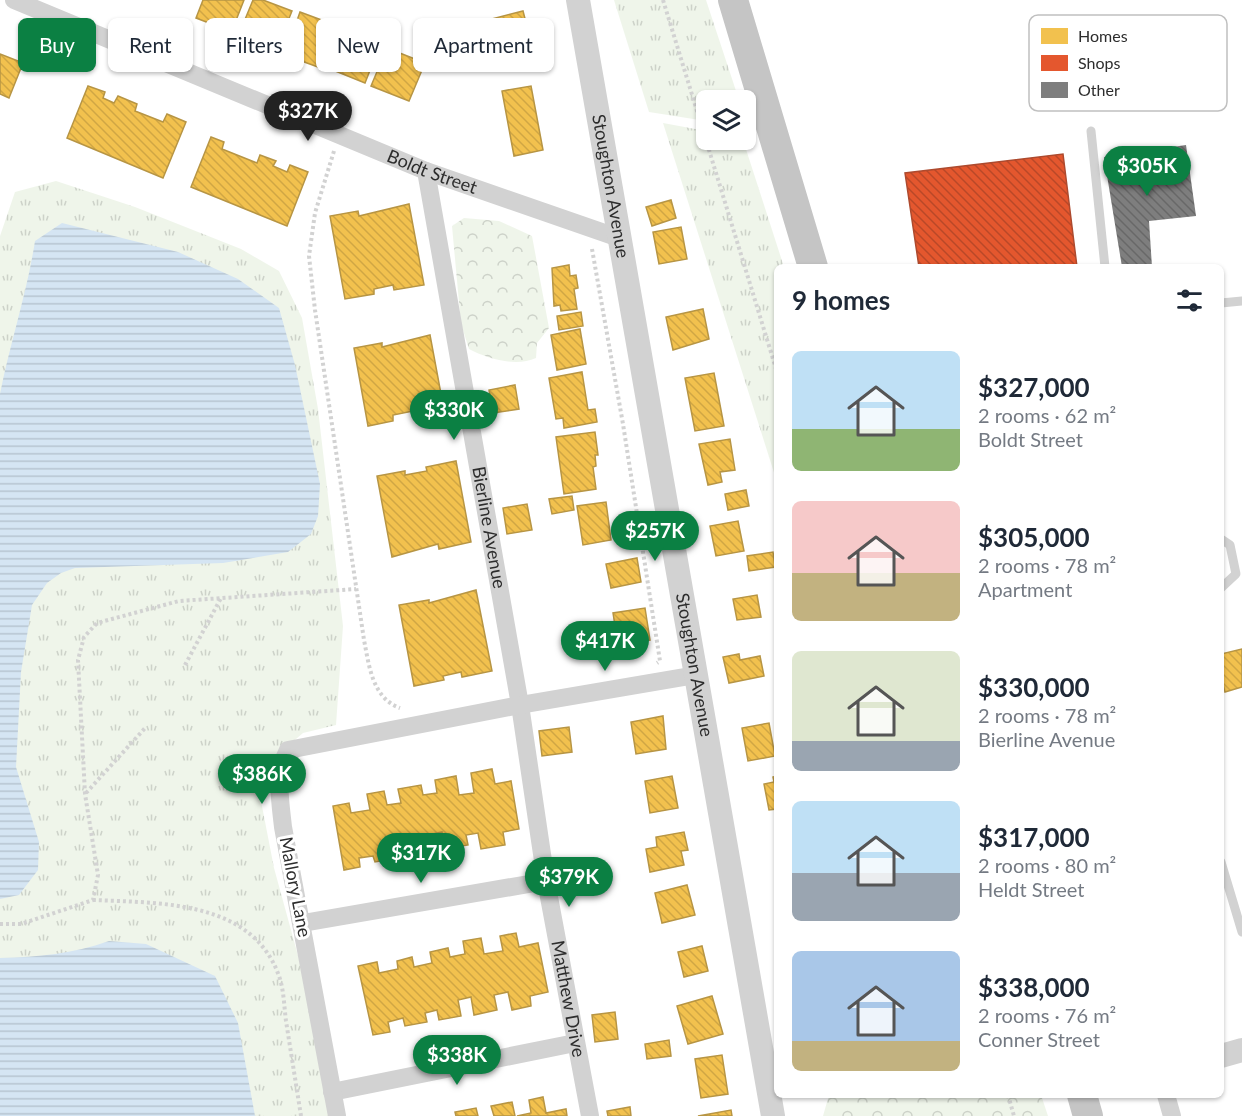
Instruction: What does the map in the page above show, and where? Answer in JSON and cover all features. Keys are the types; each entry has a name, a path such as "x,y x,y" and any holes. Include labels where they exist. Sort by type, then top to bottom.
{"main road":[{"path":"733,0 812,264"}],"street":[{"name":"Boldt Street","path":"14,0 426,171 619,238"},
{"name":"Stoughton Avenue","path":"578,0 773,1116"},
{"name":"Bierline Avenue","path":"426,171 520,705"},
{"path":"520,705 696,675"},
{"name":"Matthew Drive","path":"520,705 546,881 590,1116"},
{"name":"Mallory Lane","path":"337,1116 303,923 283,827 278,788 280,765 288,750 520,705"},
{"path":"303,923 546,881"},
{"path":"332,1092 575,1043"},
{"path":"1224,1055 1242,1050"},
{"path":"1167,1098 1172,1116"}],"lane":[{"path":"1091,131 1106,264"},
{"path":"1224,303 1242,301"},
{"path":"1224,541 1230,545 1236,574 1224,585"},
{"path":"1224,870 1240,915 1242,932"}],"path":[{"path":"663,0 774,362"},
{"path":"93,900 98,875 85,794 78,660 84,637 97,623 179,601 356,589"},
{"path":"185,665 221,598"},
{"path":"85,794 146,727"},
{"path":"0,924 21,924 93,900 158,903 209,911 247,930 268,952 279,977 301,1116"},
{"path":"1009,1098 1014,1116"}],"green space":[{"path":"614,0 706,0 736,90 696,90 696,119 649,112"},
{"path":"663,123 696,129 696,150 746,150 783,264 774,264 774,473"},
{"path":"56,181 135,207 241,249 279,271 302,318 318,409 343,626 336,725 303,733 266,765 261,801 274,868 342,1116 0,1116 0,236 15,192"},
{"path":"464,218 499,221 532,236 549,328 537,343 536,358 520,362 502,361 469,349 461,324 452,226"},
{"path":"828,1098 1042,1098 1048,1116 823,1116"}],"water":[{"path":"62,223 178,252 238,279 279,308 295,365 320,484 318,516 311,534 288,552 223,563 75,568 61,573 47,583 32,605 21,672 16,767 39,842 38,870 19,895 0,899 0,394 28,280 35,241"},
{"path":"109,941 146,944 215,976 238,1023 255,1116 0,1116 0,958 55,954"}],"building: Homes":[{"path":"203,0 244,0 237,18 205,18 205,21 196,18"},
{"path":"253,0 263,0 292,11 289,18 246,18"},
{"path":"523,11 525,18 496,18"},
{"path":"300,12 316,18 316,66 304,62 304,18 298,18"},
{"path":"0,54 18,61 19,72 9,98 0,94"},
{"path":"401,54 413,58 413,72 421,72 409,101 371,86 377,72 401,72"},
{"path":"338,72 369,72 365,83"},
{"path":"88,86 105,92 103,98 114,103 118,96 137,104 135,111 163,122 167,114 186,122 163,178 67,138"},
{"path":"531,86 543,150 514,156 502,91"},
{"path":"211,137 224,142 222,149 257,163 260,155 276,161 273,166 287,172 290,165 308,172 287,226 191,187"},
{"path":"671,200 676,218 652,226 646,207"},
{"path":"409,204 424,285 394,290 393,285 374,289 374,294 345,299 330,216 358,211 359,216"},
{"path":"681,227 687,259 659,264 653,232"},
{"path":"569,265 570,276 576,275 578,288 574,289 577,309 561,311 560,305 554,306 552,268"},
{"path":"703,309 709,339 673,350 666,317"},
{"path":"581,312 583,326 559,330 557,316"},
{"path":"580,329 586,364 557,370 551,335"},
{"path":"430,335 444,410 419,415 418,410 393,415 393,421 368,426 354,348 382,343 382,347"},
{"path":"582,372 588,410 595,409 597,422 564,428 563,418 556,419 549,378"},
{"path":"714,373 724,426 695,431 685,378"},
{"path":"515,385 519,409 493,413 489,390"},
{"path":"595,432 598,455 595,455 596,466 593,467 596,489 564,494 556,437"},
{"path":"730,439 735,470 720,472 722,482 708,485 699,444"},
{"path":"456,461 471,542 439,549 438,544 392,557 377,476 405,471 405,475 427,471 426,467"},
{"path":"746,490 749,506 728,510 725,494"},
{"path":"572,496 574,510 552,514 549,499"},
{"path":"606,502 611,540 583,545 577,506"},
{"path":"527,504 532,530 507,534 503,508"},
{"path":"738,521 744,551 716,556 710,526"},
{"path":"773,552 774,567 749,571 747,556"},
{"path":"637,558 641,582 611,588 606,564"},
{"path":"476,590 492,671 462,677 461,672 443,676 444,680 414,686 399,605 429,600 429,603"},
{"path":"757,595 761,617 737,620 733,599"},
{"path":"645,608 650,640 618,645 613,613"},
{"path":"1242,649 1242,687 1225,692 1224,688 1224,653"},
{"path":"739,654 740,660 760,656 764,676 729,683 723,657"},
{"path":"663,716 666,749 636,754 631,722"},
{"path":"769,723 774,756 748,761 742,728"},
{"path":"569,727 572,752 542,756 539,731"},
{"path":"492,769 495,784 511,781 519,829 503,832 505,845 481,849 478,833 466,835 468,845 445,849 442,832 428,835 431,852 410,856 408,846 395,848 397,858 375,862 373,856 359,858 360,867 344,870 333,806 349,803 351,813 370,810 367,794 384,791 387,805 401,803 398,789 421,785 423,795 437,793 435,780 456,776 459,795 474,793 471,773"},
{"path":"672,776 678,808 650,813 645,781"},
{"path":"774,782 774,809 769,810 764,784"},
{"path":"684,832 688,850 681,851 684,865 650,872 646,849 657,847 656,837"},
{"path":"687,885 695,915 662,923 655,893"},
{"path":"516,933 519,947 538,943 548,992 530,996 531,1006 512,1010 508,992 494,995 497,1010 474,1015 471,997 458,1000 461,1016 439,1020 437,1010 425,1013 427,1022 405,1026 403,1018 388,1022 390,1032 373,1035 358,966 377,962 379,973 398,969 397,961 412,957 414,967 432,963 430,952 448,948 450,957 465,954 463,941 481,938 484,954 503,951 500,936"},
{"path":"702,946 708,971 684,977 678,952"},
{"path":"712,996 723,1034 688,1044 677,1006"},
{"path":"615,1012 618,1039 595,1042 592,1015"},
{"path":"669,1040 671,1056 647,1059 645,1044"},
{"path":"722,1055 728,1094 701,1098 695,1059"},
{"path":"543,1097 546,1113 566,1109 567,1116 517,1116 531,1113 529,1100"},
{"path":"512,1102 515,1116 494,1116 491,1106"},
{"path":"630,1107 631,1116 608,1116 607,1111"},
{"path":"476,1108 478,1116 456,1116 455,1112"},
{"path":"731,1110 732,1116 698,1116"}],"building: Shops":[{"path":"1063,154 1077,264 919,264 905,173"}],"building: Other":[{"path":"1186,145 1196,216 1149,221 1152,264 1122,264 1104,157"}]}
